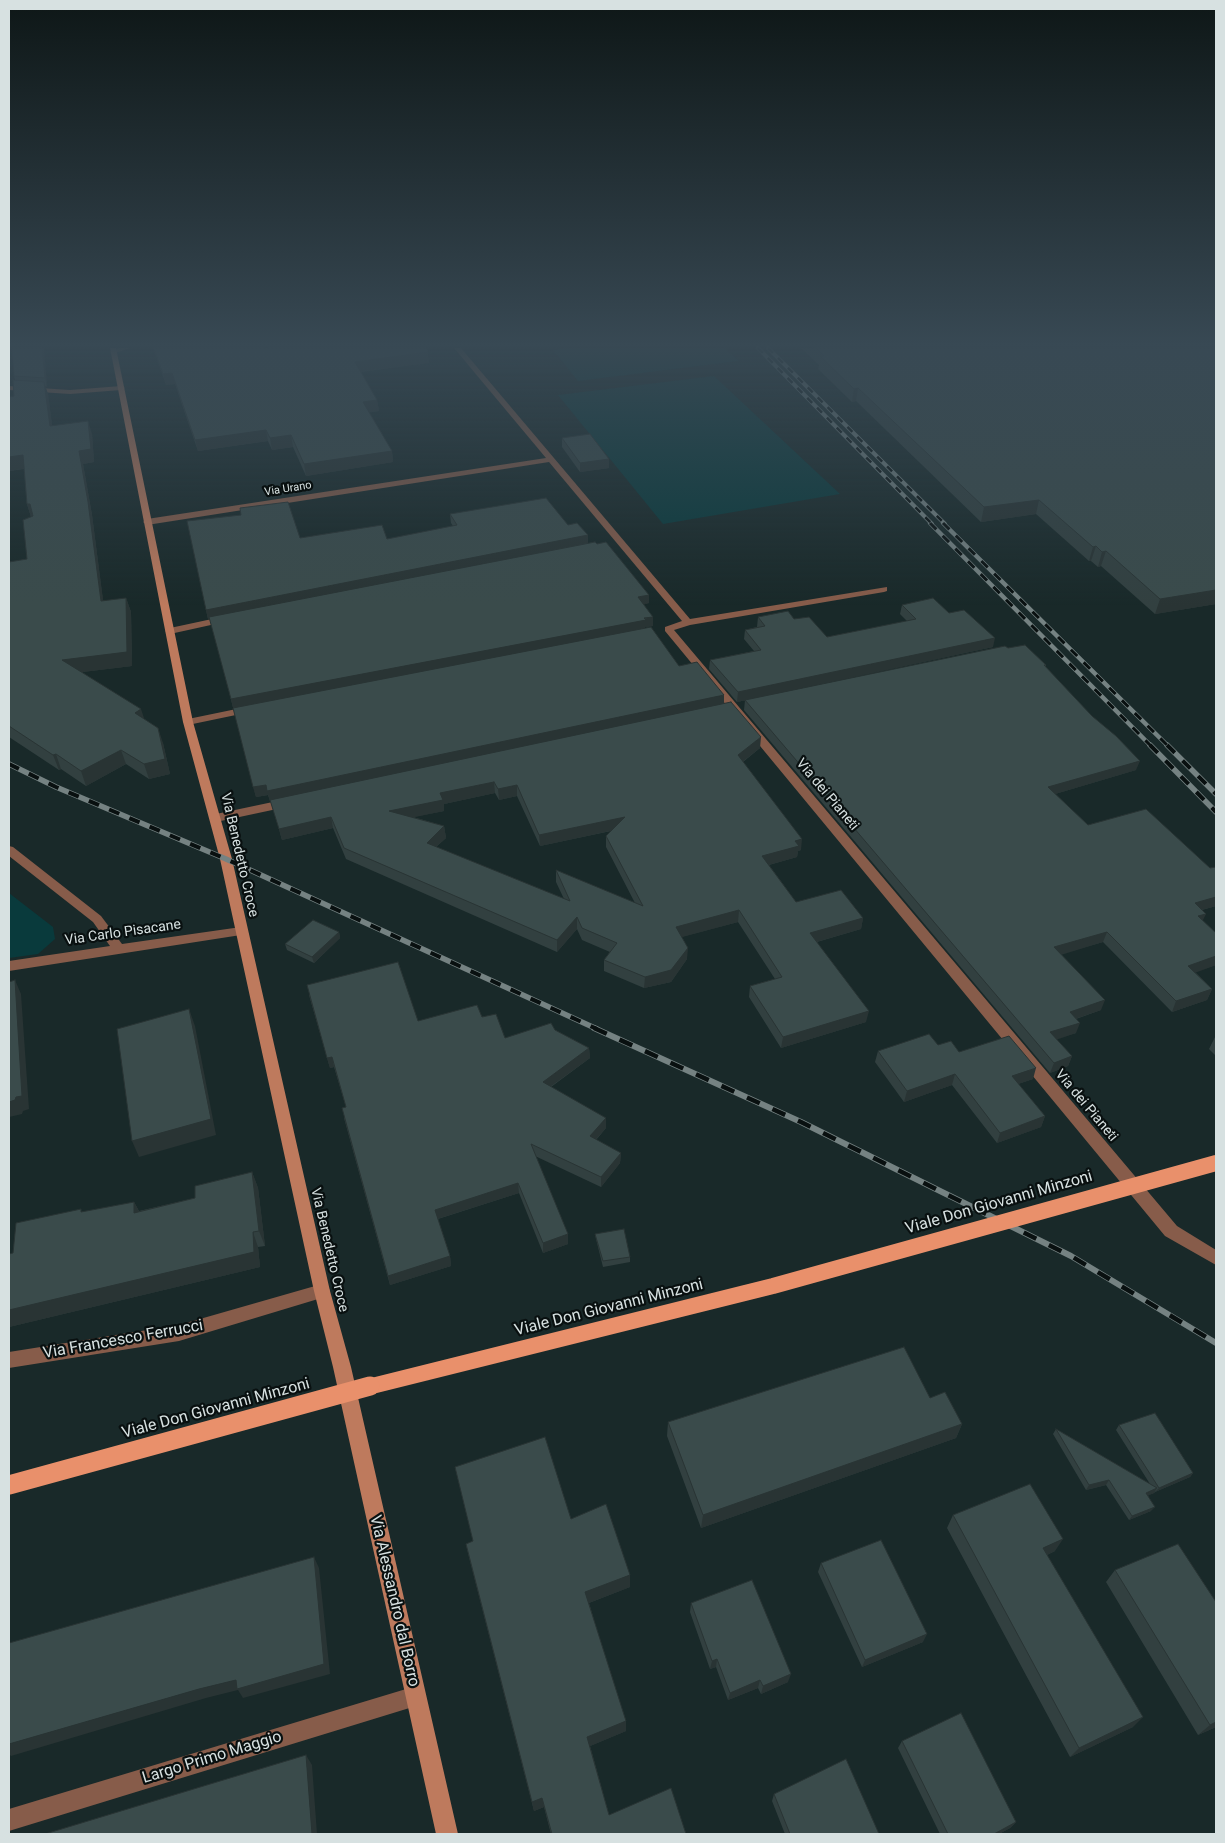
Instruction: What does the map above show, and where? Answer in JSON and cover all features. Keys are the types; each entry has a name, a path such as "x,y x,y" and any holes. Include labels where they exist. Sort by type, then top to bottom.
{"main road":[{"name":"Via Benedetto Croce","path":"130,434 188,722 216,818 322,1291 342,1367"},
{"name":"Viale Don Giovanni Minzoni","path":"9,1485 347,1392 773,1286 1216,1163"},
{"name":"Via Alessandro dal Borro","path":"342,1367 447,1834"}],"street":[{"path":"528,434 615,542 688,622"},
{"name":"Via Urano","path":"147,522 550,460"},
{"name":"Via dei Pianeti","path":"884,589 688,622 663,630 733,706 1171,1231 1216,1258"},
{"path":"170,631 238,617"},
{"path":"188,722 266,706"},
{"path":"216,818 294,801"},
{"path":"9,850 97,918 119,949"},
{"name":"Via Carlo Pisacane","path":"9,966 241,932"},
{"name":"Via Francesco Ferrucci","path":"9,1360 179,1333 322,1291"},
{"name":"Largo Primo Maggio","path":"9,1820 416,1696"}],"shaded area":[{"path":"590,434 776,434 840,494 663,524"},
{"path":"9,893 53,927 55,939 38,954 9,958"}],"building":[{"path":"9,434 89,434 91,449 79,451 88,502 101,601 126,598 127,652 62,660 141,709 135,713 158,728 165,759 144,764 121,750 81,771 9,726 9,562 27,559 23,520 33,516 30,504 27,504 23,455 9,457"},
{"path":"193,434 238,434 195,440"},
{"path":"268,434 382,434 392,451 304,464 291,435 270,438"},
{"path":"590,434 609,459 580,463 562,438"},
{"path":"907,434 1216,434 1216,590 1160,599 1106,551 1102,552 1096,546 1093,547 1039,500 984,507"},
{"path":"546,498 568,525 577,523 588,535 206,610 187,521 241,515 240,508 288,502 300,538 382,525 387,539 457,525 450,514"},
{"path":"595,542 597,544 606,542 649,595 638,597 653,617 644,618 646,620 231,699 209,617"},
{"path":"933,598 949,613 964,610 995,638 738,692 710,660 761,650 745,630 765,626 758,617 788,611 794,619 809,617 827,637 916,619 902,605"},
{"path":"651,627 679,666 697,662 724,695 267,791 266,785 253,787 233,708"},
{"path":"1025,645 1046,665 1044,665 1092,716 1116,736 1140,761 1048,787 1088,825 1146,809 1210,868 1216,867 1216,897 1195,903 1206,914 1198,916 1216,933 1216,956 1188,966 1212,989 1176,1001 1107,932 1054,947 1105,1000 1070,1012 1080,1023 1050,1032 1072,1056 1054,1063 745,700 1005,646 1008,648"},
{"path":"731,702 761,737 738,755 802,839 795,841 799,846 762,856 796,902 841,890 863,918 810,933 869,1011 783,1037 750,986 782,977 739,910 676,927 688,948 671,970 645,977 604,960 617,943 582,928 577,917 557,940 344,848 331,817 279,829 270,800","holes":["494,782 498,789 517,785 539,835 625,817 606,836 643,906 556,870 570,901 427,843 444,826 389,811 443,800 440,793"]},
{"path":"313,920 339,932 312,957 285,944"},
{"path":"398,962 418,1021 477,1005 482,1017 496,1014 505,1038 551,1023 555,1030 589,1048 543,1082 606,1118 590,1136 621,1153 601,1177 531,1144 568,1234 543,1243 518,1183 435,1210 450,1256 388,1276 342,1108 346,1107 332,1057 327,1058 307,985"},
{"path":"15,980 22,1096 16,1097 15,1100 9,1102 9,982"},
{"path":"189,1009 211,1119 132,1141 117,1029"},
{"path":"929,1034 938,1045 951,1041 959,1052 1009,1036 1036,1068 1012,1076 1045,1116 1000,1133 955,1074 907,1091 878,1051"},
{"path":"252,1172 259,1231 253,1232 254,1252 9,1310 9,1254 13,1253 16,1223 81,1209 81,1212 134,1202 134,1213 195,1198 195,1186"},
{"path":"624,1229 630,1257 603,1261 595,1234"},
{"path":"904,1347 930,1398 945,1392 962,1424 703,1515 668,1422"},
{"path":"1155,1413 1193,1473 1159,1488 1119,1425"},
{"path":"1056,1429 1157,1488 1146,1493 1155,1507 1132,1516 1109,1480 1089,1485"},
{"path":"545,1437 571,1519 606,1504 630,1575 585,1592 626,1721 587,1737 609,1815 671,1788 686,1834 552,1834 542,1798 532,1802 466,1544 473,1541 455,1467"},
{"path":"1030,1484 1063,1539 1043,1548 1143,1717 1079,1748 953,1515"},
{"path":"881,1540 927,1634 865,1660 821,1563"},
{"path":"1178,1544 1216,1602 1216,1722 1210,1725 1115,1570"},
{"path":"314,1557 324,1664 237,1689 236,1680 199,1689 9,1744 9,1643"},
{"path":"752,1580 791,1674 763,1686 760,1680 730,1693 717,1659 712,1661 691,1603"},
{"path":"961,1713 1016,1822 994,1834 948,1834 902,1741"},
{"path":"306,1755 312,1834 45,1834"},
{"path":"846,1759 879,1834 790,1834 774,1794"}],"railway":[{"path":"843,434 932,524"},
{"path":"854,434 945,524"},
{"path":"930,523 1151,746"},
{"path":"943,523 1168,746"},
{"path":"1150,745 1216,812"},
{"path":"1168,746 1216,794"},
{"path":"9,764 56,787 226,859 597,1029"},
{"path":"594,1028 801,1122 1071,1256 1216,1343"}]}
